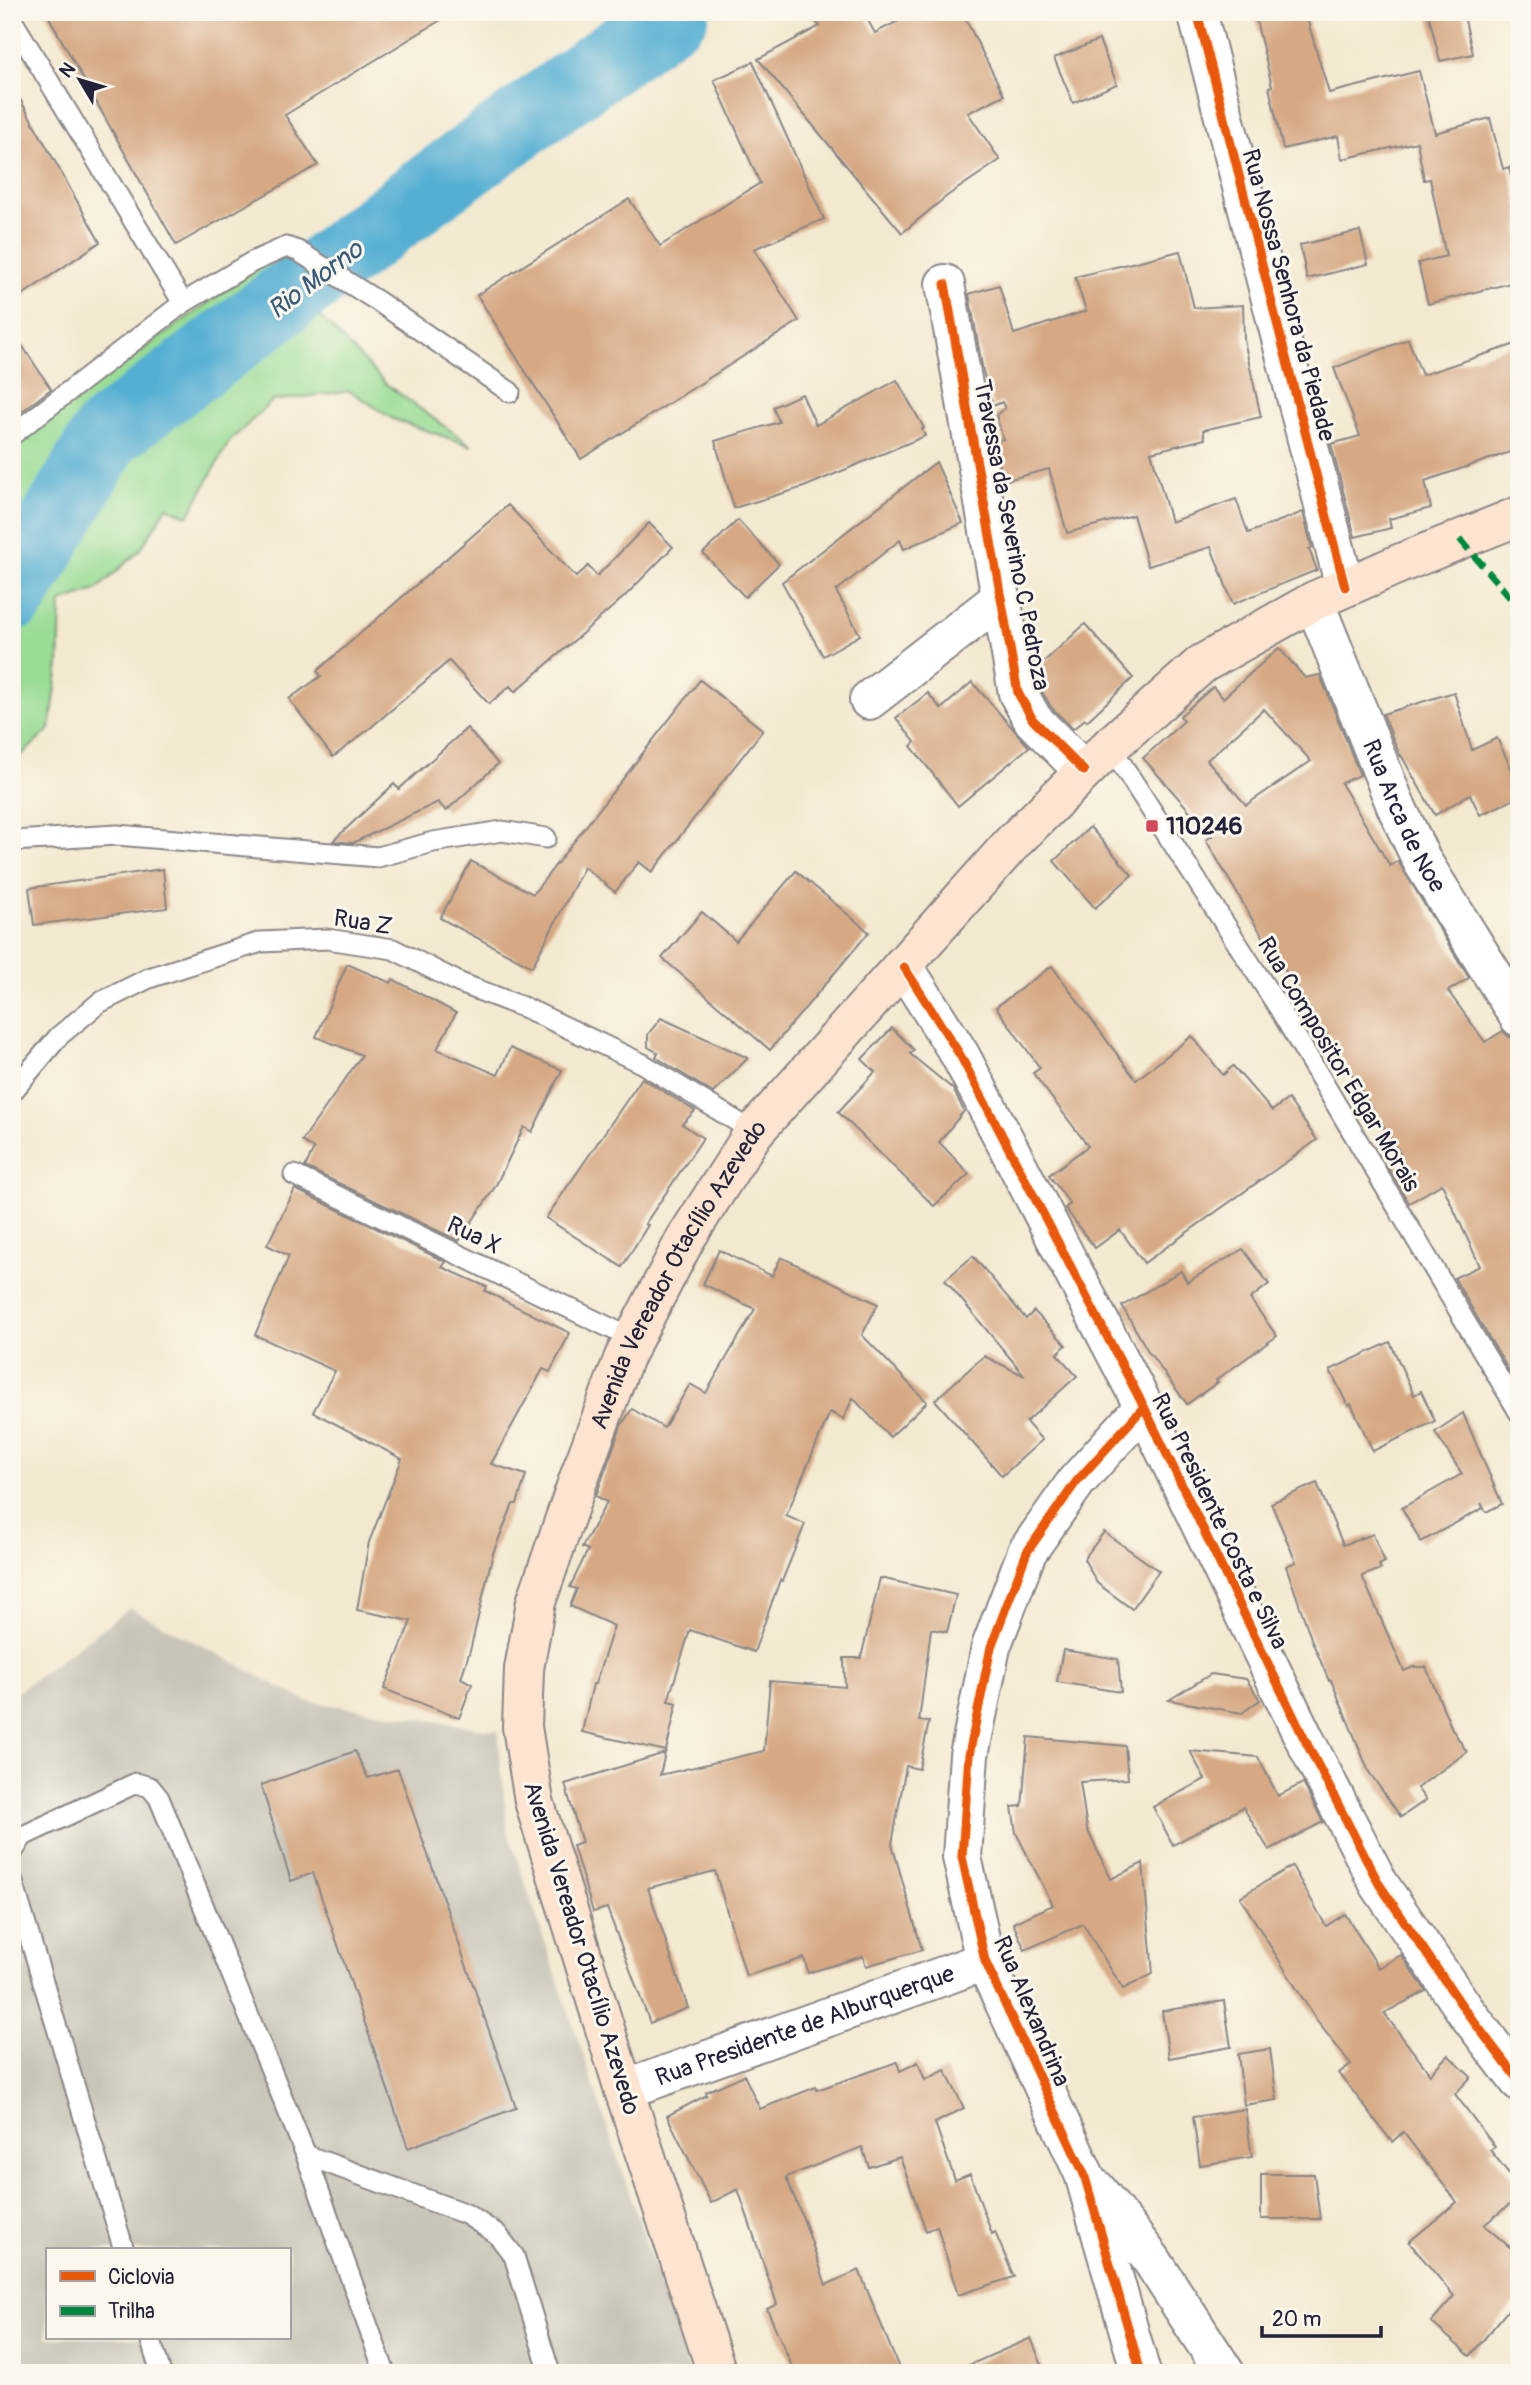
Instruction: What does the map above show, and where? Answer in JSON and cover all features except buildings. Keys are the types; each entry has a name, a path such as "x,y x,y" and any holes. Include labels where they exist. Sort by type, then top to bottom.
{"main road":[{"name":"Avenida Vereador Otacílio Azevedo","path":"717,2373 624,2090 534,1801 522,1727 524,1669 536,1601 624,1357 686,1238 754,1132 1013,842 1097,759 1202,664 1329,594 1519,516"}],"street":[{"name":"Rua Nossa Senhora da Piedade","path":"1197,12 1329,594"},
{"name":"Travessa da Severino C Pedroza","path":"945,284 1018,693 1033,720 1097,759"},
{"name":"Rua Arca de Noe","path":"1329,594 1396,806 1422,861 1519,1017"},
{"path":"869,700 1001,598"},
{"name":"Rua Presidente Costa e Silva","path":"904,967 960,1055 1144,1407 1304,1738 1379,1884 1465,2010 1519,2081"},
{"name":"Rua Alexandrina","path":"1141,2373 1084,2174 985,1961 962,1857 968,1755 990,1647 1027,1552 1076,1482 1144,1407"},
{"name":"Rua Presidente de Alburquerque","path":"624,2090 985,1961"},
{"path":"1084,2174 1151,2259 1225,2373"}],"lane":[{"path":"12,20 183,303"},
{"path":"12,435 183,303 252,262 286,247 298,251 379,302 510,392"},
{"name":"Rua Compositor Edgar Morais","path":"1097,759 1277,1005 1519,1412"},
{"path":"12,841 117,835 377,856 433,842 502,831 546,838"},
{"name":"Rua Z","path":"12,1092 60,1036 99,1003 149,978 261,942 327,939 393,949 460,984 527,1009 643,1064 754,1132"},
{"name":"Rua X","path":"294,1175 633,1339"},
{"path":"12,1853 23,1836 136,1783 150,1787 159,1798 306,2155 385,2373"},
{"path":"12,1879 123,2248"},
{"path":"306,2155 466,2214 497,2234 514,2256 550,2373"},
{"path":"151,2340 161,2373"}],"shaded area":[{"path":"130,1608 306,1701 498,1731 507,1829 690,2373 12,2373 12,1696"}],"green space":[{"path":"266,261 386,384 472,446 393,419 350,391 272,401 229,442 188,516 167,507 140,550 96,590 61,602 59,665 50,729 12,764 12,444"}],"waterway":[{"name":"Rio Morno","path":"12,596 107,434 423,194 674,12"}],"marked path":[{"path":"1460,539 1519,608"}],"cycle path":[{"path":"1197,12 1345,587"},
{"path":"945,284 1018,693 1033,720 1084,771"},
{"path":"904,967 960,1055 1144,1407 1304,1738 1379,1884 1465,2010 1519,2081"},
{"path":"1141,2373 1084,2174 985,1961 962,1857 969,1755 991,1647 1027,1552 1076,1482 1144,1407"}],"place":[{"name":"110246","path":"1152,826"}]}
